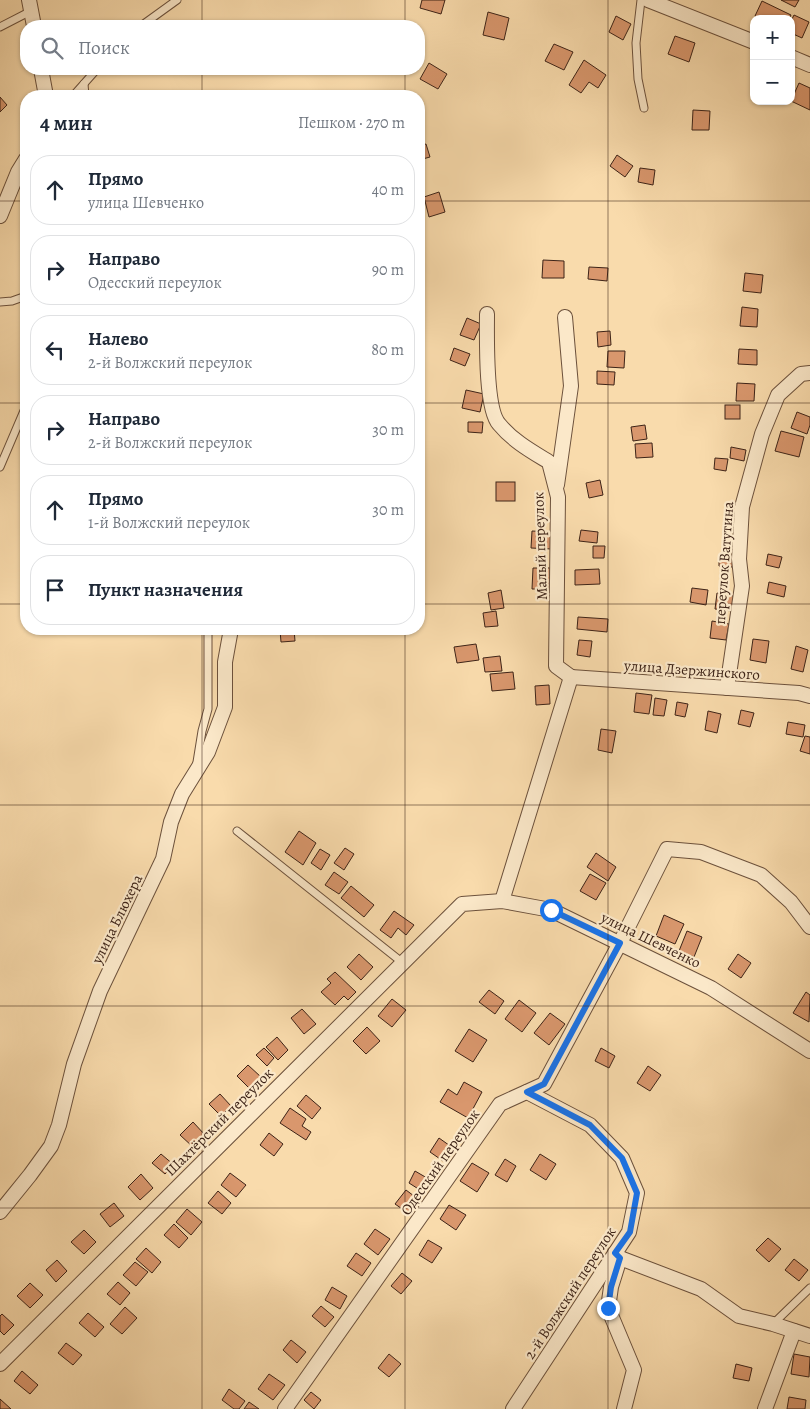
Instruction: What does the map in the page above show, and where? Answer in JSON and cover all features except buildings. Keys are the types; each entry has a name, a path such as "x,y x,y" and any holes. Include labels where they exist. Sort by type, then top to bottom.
{"street":[{"path":"648,0 750,40"},
{"path":"30,5 33,20"},
{"path":"795,59 810,65"},
{"path":"42,75 45,90"},
{"path":"0,216 20,169"},
{"name":"Малый переулок","path":"487,314 492,404 498,423 520,444 548,462 556,493 558,629 556,666 572,678"},
{"path":"556,493 571,386 565,318"},
{"name":"переулок Ватутина","path":"727,688 742,586 739,558 742,506 762,434 778,395 801,374 810,373"},
{"name":"улица Блюхера","path":"0,1212 30,1175 50,1146 59,1125 74,1064 100,991 154,881 163,859 171,822 182,794 208,752 225,707 225,662 230,635"},
{"path":"502,901 572,678"},
{"name":"улица Дзержинского","path":"572,678 799,693 810,696"},
{"name":"Одесский переулок","path":"285,1409 500,1104 544,1084 620,943 667,848 701,852 761,875 791,902 810,927"},
{"name":"улица Шевченко","path":"462,904 502,901 551,910 711,988 810,1051"},
{"name":"Шахтёрский переулок","path":"0,1364 462,904"},
{"name":"2-й Волжский переулок","path":"513,1409 618,1256 630,1232 637,1193 622,1158 590,1125 527,1092"},
{"path":"624,1409 634,1370 608,1308 618,1256 701,1289 739,1316 773,1324 810,1336"},
{"path":"765,1409 794,1331"}],"lane":[{"path":"149,20 177,0"},
{"path":"641,0 636,43 638,79 644,108"},
{"path":"0,27 30,5"},
{"path":"78,90 92,75"},
{"path":"84,84 85,90"},
{"path":"0,302 20,298"},
{"path":"0,467 20,420"},
{"path":"196,772 202,731 208,709 208,635"},
{"path":"237,831 403,963"},
{"path":"773,1324 810,1288"}],"route":[{"path":"551,910 620,943 544,1084 527,1092 590,1125 622,1158 637,1193 630,1232 615,1253 620,1258 611,1287 608,1308"}]}
